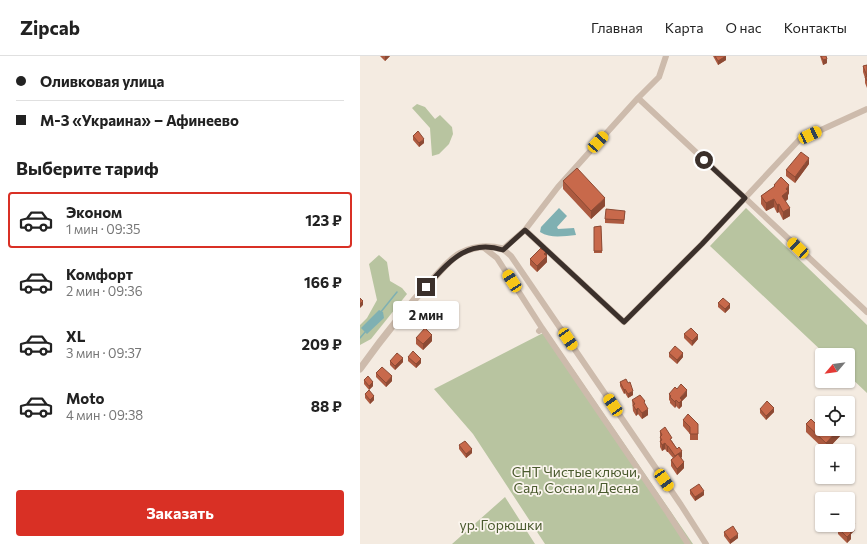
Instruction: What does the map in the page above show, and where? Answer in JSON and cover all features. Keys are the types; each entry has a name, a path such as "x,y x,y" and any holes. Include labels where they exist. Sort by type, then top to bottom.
{"street":[{"path":"503,250 525,230 558,187 638,98 659,77 666,56"},
{"path":"638,98 867,312"},
{"path":"525,230 624,322 702,244 799,140 867,109"},
{"path":"360,369 409,305 448,262 460,253 476,247 493,246 503,250 511,256 677,498 706,544"},
{"path":"483,247 496,258 540,330 668,512 688,544"}],"green space":[{"path":"417,104 425,107 435,119 440,115 452,127 453,134 449,144 439,154 432,156 430,128 412,108"},
{"path":"746,208 867,325 867,393 855,382 855,348 819,348 710,246"},
{"path":"379,255 387,262 390,281 402,288 407,294 371,339 360,345 360,325 367,318 377,300 369,264"},
{"name":"СНТ Чистые ключи, Сад, Сосна и Десна","path":"547,331 693,544 545,544 473,434 434,389"},
{"name":"ур. Горюшки","path":"505,497 535,544 452,544"}],"water":[{"path":"559,208 567,216 557,227 558,229 574,228 576,235 549,236 540,232 541,227"},
{"path":"379,310 383,312 384,318 367,334 361,328"}],"building":[{"path":"715,56 726,56 718,61"},
{"path":"821,56 826,56 827,59 823,60"},
{"path":"867,65 867,76 863,66"},
{"path":"418,131 424,139 419,143 413,136"},
{"path":"801,152 809,158 795,177 786,170"},
{"path":"577,168 605,198 591,211 563,181"},
{"path":"781,177 789,185 786,189 788,191 782,196 790,208 783,212 779,204 777,205 774,199 766,203 761,196 775,186 774,185"},
{"path":"606,209 625,211 624,220 605,219"},
{"path":"601,226 602,251 594,251 594,227"},
{"path":"541,248 542,250 544,248 547,251 544,254 547,256 537,266 530,259"},
{"path":"723,298 730,304 725,309 718,303"},
{"path":"433,313 441,320 436,325 428,318"},
{"path":"425,328 432,335 423,344 416,338"},
{"path":"691,328 698,335 692,341 684,334"},
{"path":"675,346 683,353 677,360 669,353"},
{"path":"413,351 421,359 416,364 408,357"},
{"path":"397,353 403,358 395,366 390,361"},
{"path":"382,367 392,376 386,383 376,373"},
{"path":"368,376 373,382 369,386 364,380"},
{"path":"626,379 628,383 630,382 633,391 628,394 620,382"},
{"path":"681,384 687,390 680,398 682,400 679,403 676,400 675,402 669,394 675,387 677,389"},
{"path":"369,390 374,396 370,400 365,394"},
{"path":"640,395 645,401 644,402 648,409 642,413 638,408 636,410 633,405 635,404 632,400"},
{"path":"767,401 774,408 766,416 760,409"},
{"path":"688,414 698,424 698,434 690,434 690,427 683,420"},
{"path":"811,419 815,423 815,433 806,424"},
{"path":"665,427 672,438 670,439 677,449 679,447 682,451 675,456 665,443 662,445 660,441 662,440 660,437 662,435 660,431"},
{"path":"819,436 832,436 826,443"},
{"path":"465,441 472,449 466,454 459,445"},
{"path":"678,454 684,462 677,469 671,460"},
{"path":"699,484 704,491 695,497 690,490"},
{"path":"733,526 738,534 730,540 724,532"},
{"path":"842,532 851,533 847,537"}],"waterway":[{"path":"380,313 397,292"},
{"path":"360,338 366,331"}],"route":[{"path":"426,287 448,262 460,253 476,247 493,246 503,250 525,230 624,322 702,244 745,198 704,160"}]}
